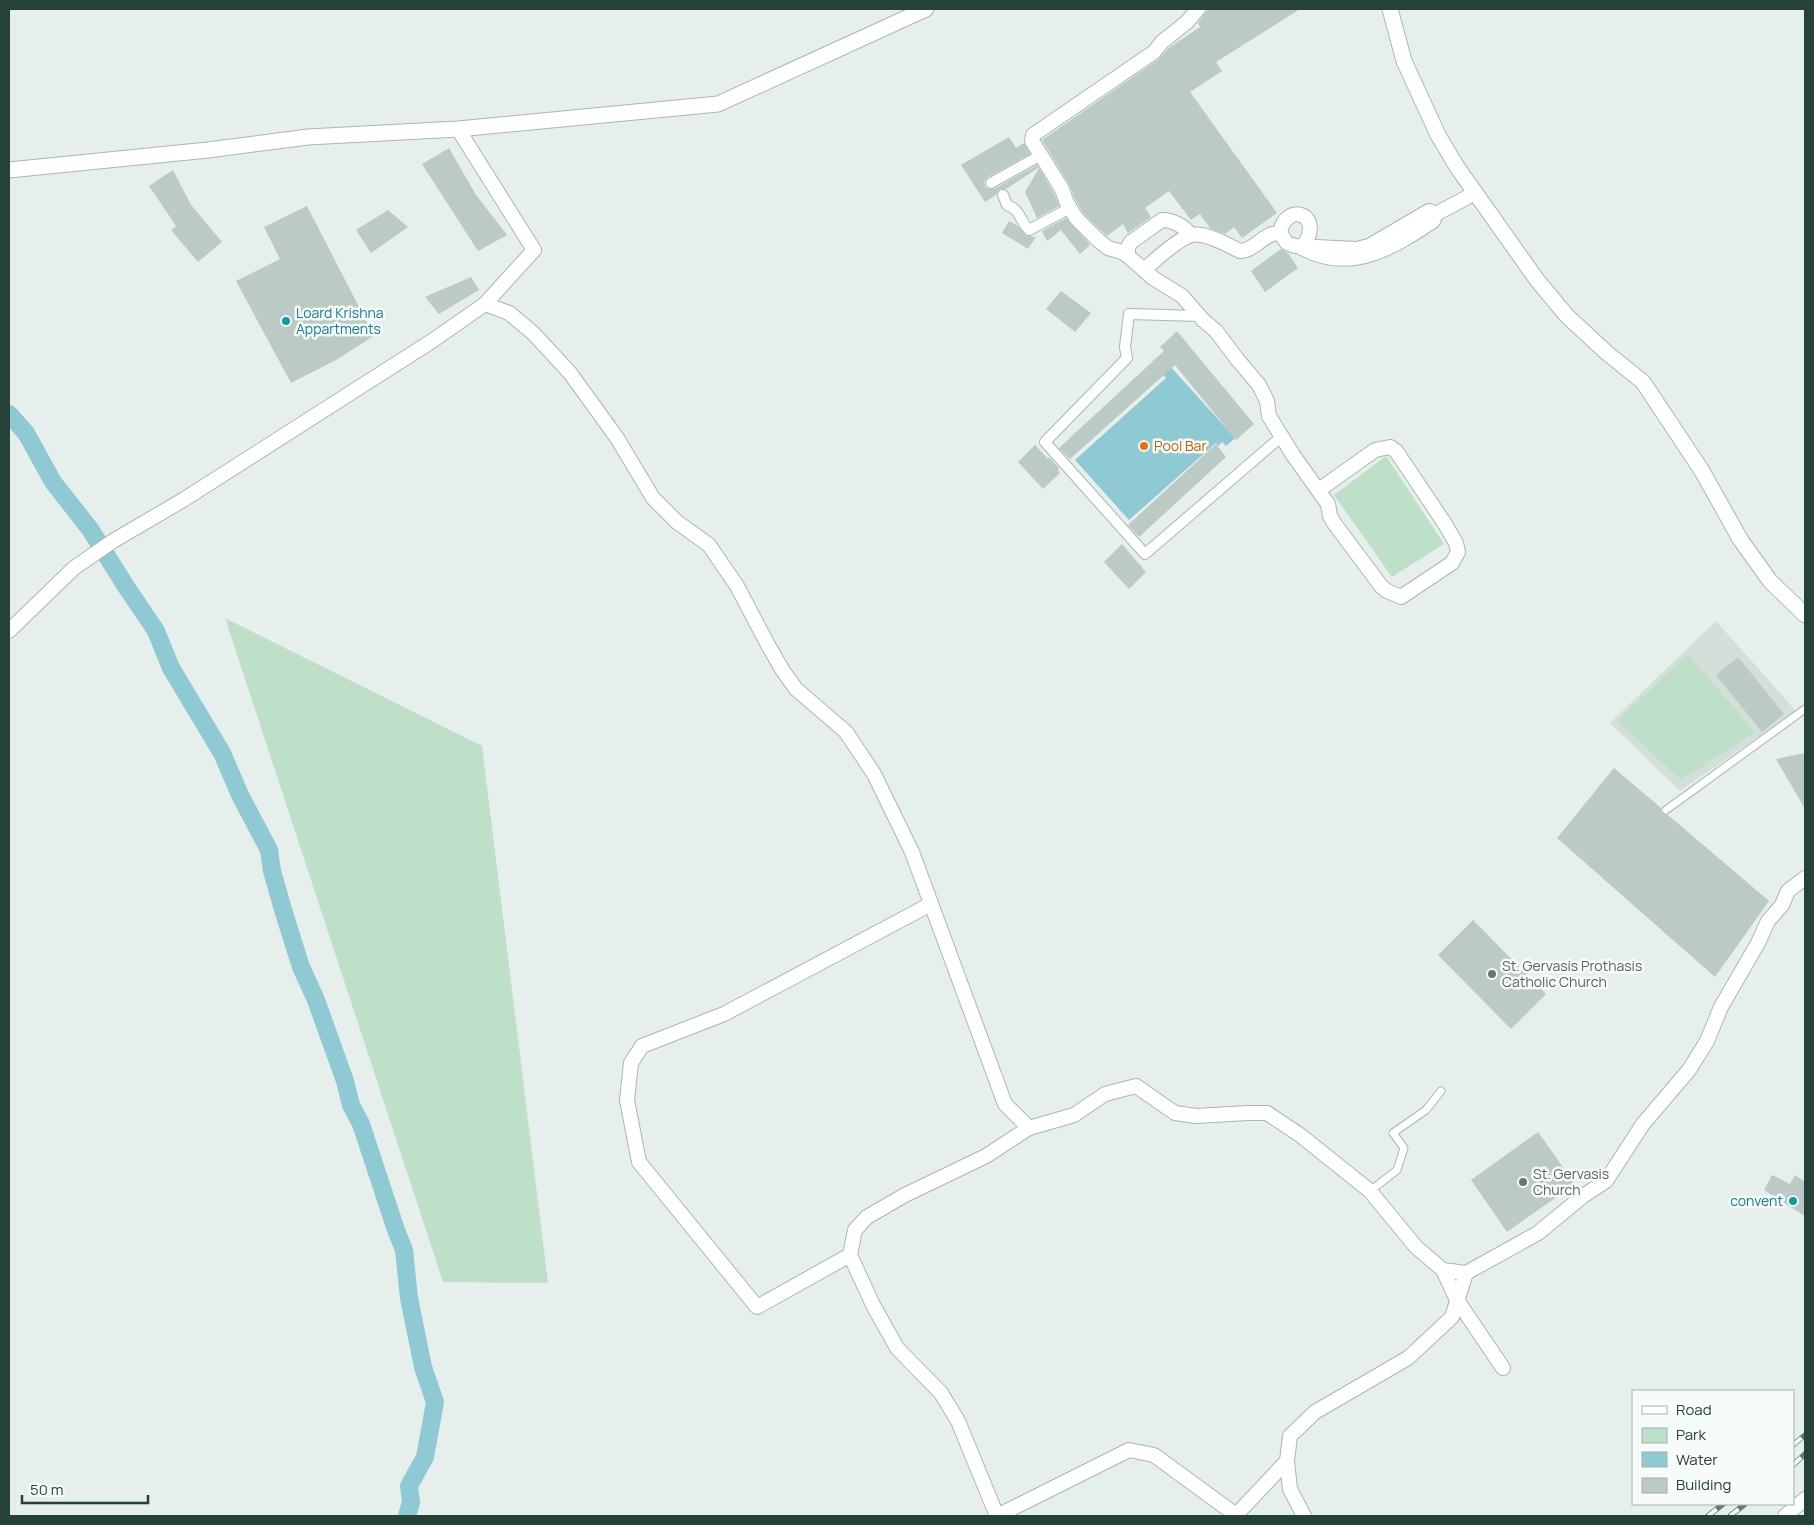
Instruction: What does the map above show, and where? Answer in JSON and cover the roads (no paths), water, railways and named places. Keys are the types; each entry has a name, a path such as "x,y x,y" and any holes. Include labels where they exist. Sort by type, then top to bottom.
{"street":[{"path":"9,170 208,150 308,137 458,129 718,104 926,9"},
{"path":"1198,9 1187,22 1162,42 1154,52 1033,135 1032,140 1062,189 1070,208 1083,227 1108,248 1122,252 1153,278 1182,296 1216,331 1264,392 1268,400 1269,416 1296,460 1328,504 1330,516 1334,523 1381,586 1394,595 1401,597 1439,573 1456,558 1458,552 1456,543 1445,524 1396,451 1390,447 1375,450 1319,490"},
{"path":"1390,9 1404,61 1438,135 1457,167 1537,280 1567,316 1607,353 1643,382 1702,472 1740,539 1770,580 1805,615"},
{"path":"9,631 74,568 113,541 200,489 432,340 484,304 534,250 458,129"},
{"path":"992,183 1040,154"},
{"path":"1302,248 1310,233 1309,221 1301,214 1294,214 1286,218 1282,223 1280,233 1287,243 1316,254 1333,258 1354,258 1375,254 1392,247 1433,221 1436,214 1475,193"},
{"path":"1003,195 1007,205 1017,210 1023,224 1029,230 1070,208"},
{"path":"1128,256 1128,247 1131,242 1162,220 1167,220 1181,226 1191,234 1202,235 1240,251 1246,251 1273,232 1280,233"},
{"path":"1144,270 1191,234"},
{"path":"484,304 509,312 533,333 570,373 617,438 653,498 677,522 709,545 737,586 783,671 796,689 846,732 874,774 912,852 1005,1104 1029,1128"},
{"path":"1200,316 1130,314 1125,348 1127,358 1045,442 1145,554 1282,436"},
{"path":"1443,1270 1466,1273 1538,1233 1583,1196 1606,1181 1643,1124 1689,1070 1707,1041 1721,1007 1758,943 1768,921 1782,905 1788,891 1805,878"},
{"path":"850,1254 757,1306 639,1162 627,1100 631,1063 642,1046 724,1014 931,904"},
{"path":"1287,1461 1236,1515 1154,1455 1129,1450 997,1516 958,1421 941,1393 897,1348 873,1305 850,1254 855,1230 868,1217 904,1195 986,1156 1029,1128 1074,1115 1105,1094 1136,1086 1175,1113 1196,1116 1267,1113 1300,1136 1370,1191 1416,1247 1443,1270 1457,1300 1503,1368"},
{"path":"1304,1516 1290,1489 1287,1461 1290,1436 1314,1412 1408,1358 1452,1317 1466,1273"},
{"path":"1785,1516 1805,1500"}],"lane":[{"path":"1666,810 1805,710"},
{"path":"1370,1191 1397,1170 1404,1148 1393,1133 1426,1110 1441,1091"}],"water":[{"path":"1160,355 1235,438 1226,446 1222,442 1218,446 1216,443 1129,520 1075,460 1166,378 1152,362"}],"waterway":[{"path":"9,414 26,433 53,482 90,529 156,631 171,668 222,753 240,795 269,850 272,871 301,967 316,1000 345,1081 351,1105 361,1124 404,1250 409,1298 423,1367 435,1402 425,1457 409,1486 411,1502 407,1516"}],"railway":[{"path":"1794,1444 1805,1435"},
{"path":"1794,1464 1805,1454"},
{"path":"1708,1516 1722,1505"},
{"path":"1730,1516 1744,1505"}],"place":[{"name":"Loard Krishna Appartments","path":"286,321"},
{"name":"Pool Bar","path":"1144,446"},
{"name":"St. Gervasis Prothasis Catholic Church","path":"1492,974"},
{"name":"St. Gervasis Church","path":"1523,1182"},
{"name":"convent","path":"1793,1201"}]}
